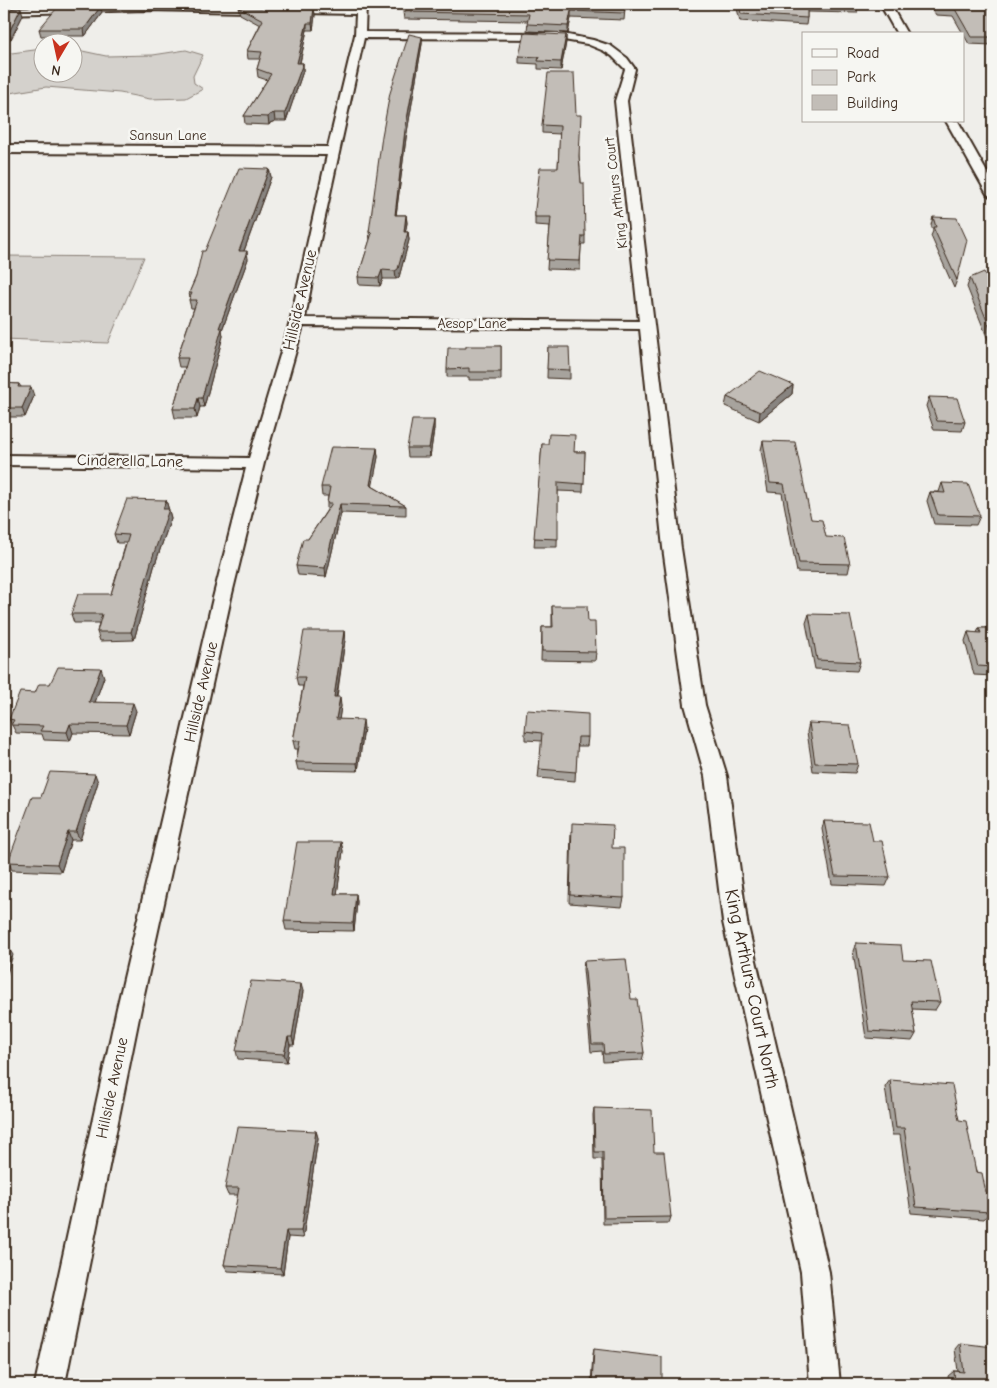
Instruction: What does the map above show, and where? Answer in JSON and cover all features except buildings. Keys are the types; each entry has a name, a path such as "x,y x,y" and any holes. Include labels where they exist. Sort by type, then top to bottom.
{"street":[{"path":"885,4 901,32"},
{"path":"4,11 147,6 362,7"},
{"name":"Hillside Avenue","path":"50,1384 131,999 222,598 256,463 297,322 333,151 360,35 362,7"},
{"name":"King Arthurs Court","path":"360,35 558,36 589,41 608,47 623,57 630,69 622,101 672,548 680,594"},
{"path":"953,122 993,194"},
{"name":"Sansun Lane","path":"4,149 333,151"},
{"name":"Aesop Lane","path":"297,322 647,325"},
{"name":"Cinderella Lane","path":"4,460 256,463"},
{"name":"King Arthurs Court North","path":"680,594 695,705 716,776 735,922 815,1272 825,1384"}],"green space":[{"path":"32,50 32,82 82,82 82,51 106,56 153,55 186,50 203,55 193,76 194,83 203,89 186,98 150,99 120,93 46,87 4,94 4,54"},
{"path":"4,256 144,257 108,343 4,339"}]}
